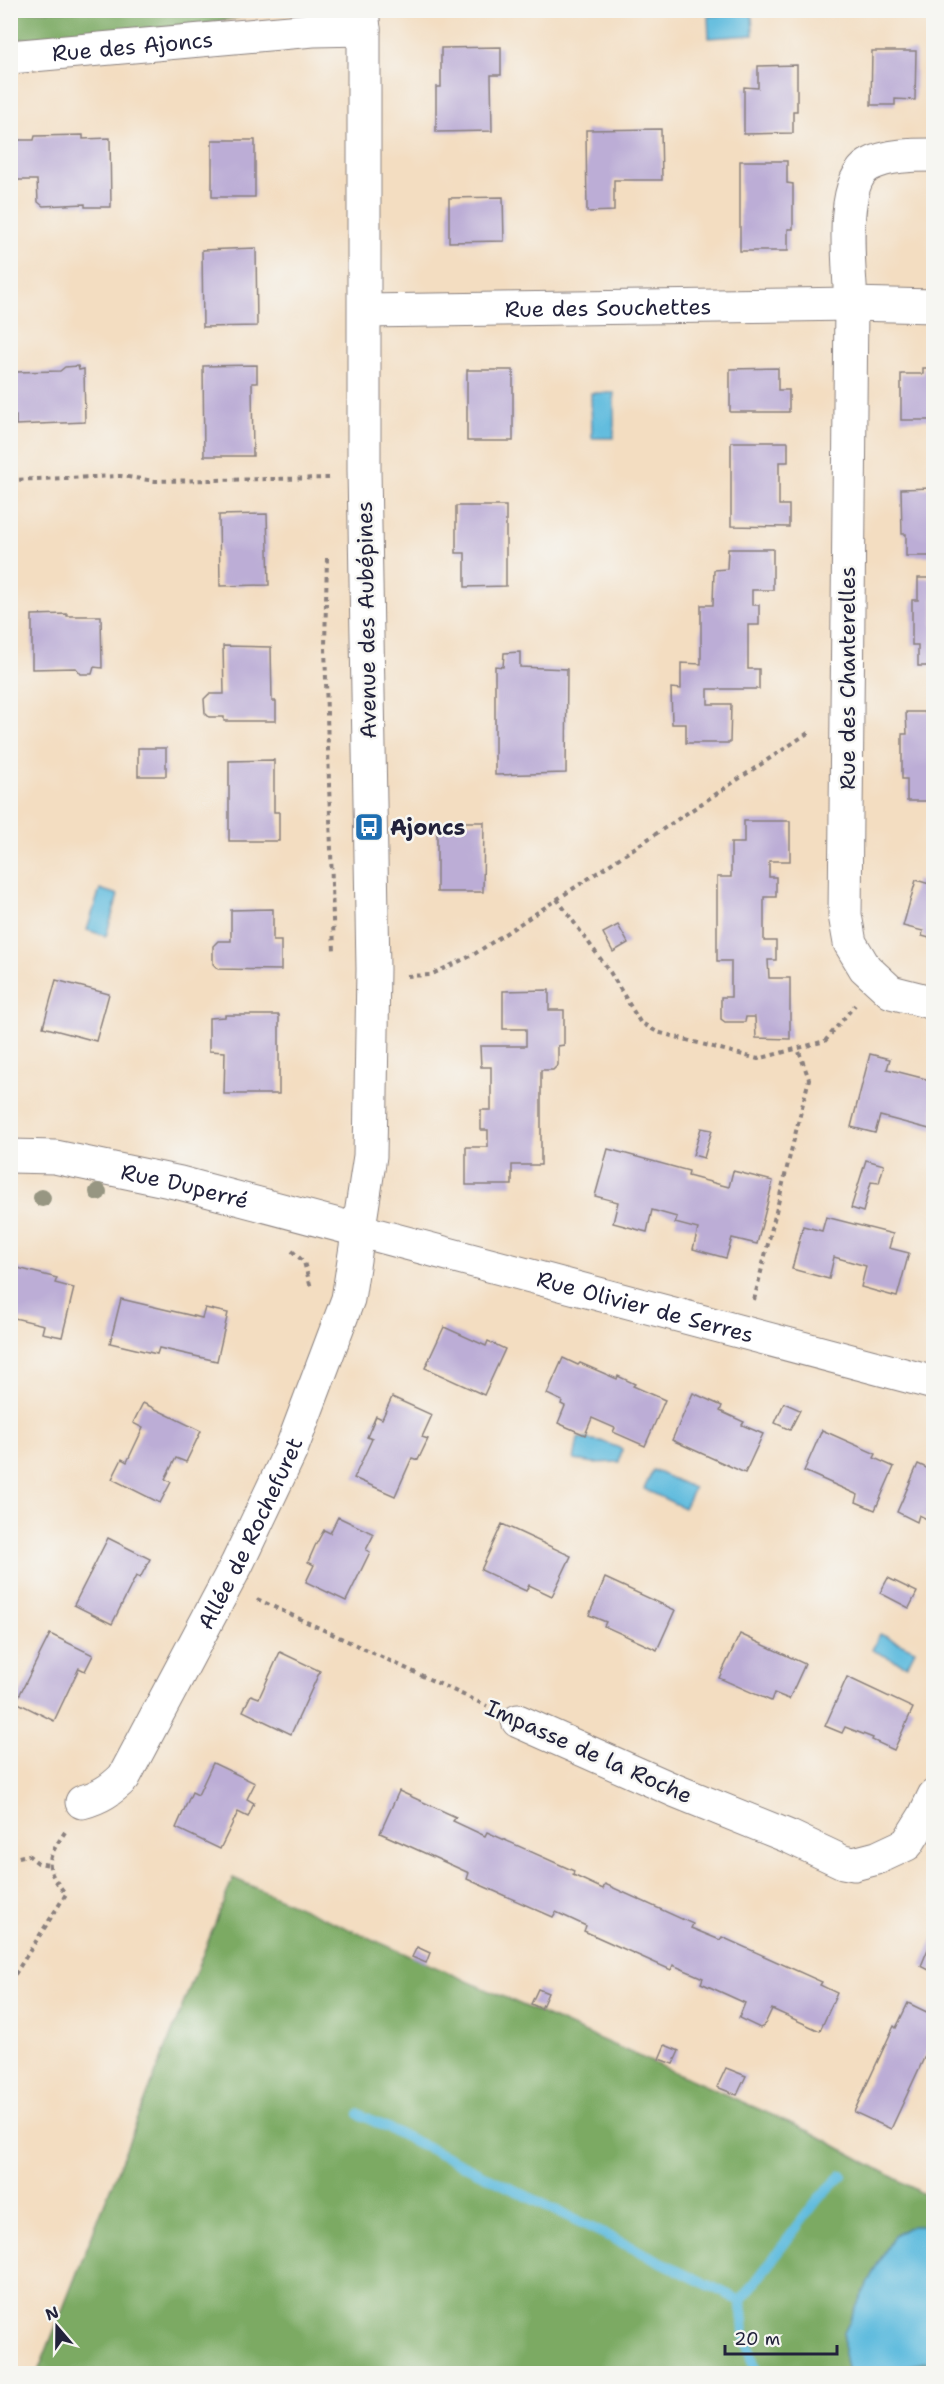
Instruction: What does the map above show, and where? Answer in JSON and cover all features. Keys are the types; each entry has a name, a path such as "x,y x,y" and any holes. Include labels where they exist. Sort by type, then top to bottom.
{"street":[{"name":"Rue des Ajoncs","path":"10,57 313,30 363,20"},
{"name":"Avenue des Aubépines","path":"358,1228 370,1156 372,1008 364,470 363,20"},
{"path":"851,304 848,223 856,176 867,166 881,160 933,155"},
{"name":"Rue des Souchettes","path":"364,311 851,304 933,306"},
{"name":"Rue des Chanterelles","path":"851,304 845,915 850,943 865,968 891,992 933,1003"},
{"name":"Rue Duperré","path":"10,1156 55,1157 146,1175 358,1228"},
{"name":"Rue Olivier de Serres","path":"358,1228 933,1383"},
{"name":"Allée de Rochefuret","path":"82,1802 111,1790 124,1777 226,1585 291,1450 348,1299 358,1228"},
{"name":"Impasse de la Roche","path":"518,1720 676,1791 790,1837 843,1862 854,1864 877,1858 906,1844 924,1817 933,1796"}],"path":[{"path":"10,480 121,476 155,481 329,479 364,470"},
{"path":"372,1008 395,1007 396,977 430,975 473,955 846,708"},
{"path":"557,899 610,972 640,1022 657,1032 685,1041 758,1059 825,1041 877,979"},
{"path":"746,1333 809,1079 798,1049"},
{"name":"Impasse de la Roche","path":"226,1585 518,1720"},
{"path":"10,1982 66,1894 49,1872 56,1845"},
{"path":"10,1859 28,1855 38,1863 49,1865"}],"green space":[{"path":"11,11 269,11 202,25 11,40"},
{"path":"233,1878 811,2132 933,2199 933,2373 37,2374"}],"water":[{"path":"752,13 753,35 709,38 708,16"},
{"path":"591,393 614,393 614,438 592,438"},
{"path":"100,889 118,895 106,936 87,930"},
{"path":"578,1438 601,1441 622,1449 619,1462 594,1463 574,1460"},
{"path":"653,1470 694,1488 684,1508 644,1489"},
{"path":"880,1634 915,1650 907,1666 872,1650"},
{"path":"910,2226 923,2226 933,2230 933,2360 886,2373 848,2373 844,2354 844,2333 874,2270 894,2236"}],"building":[{"path":"501,47 501,75 491,75 492,131 436,132 436,87 441,87 441,48"},
{"path":"872,51 916,51 915,100 895,99 895,105 871,105"},
{"path":"797,65 797,111 793,111 793,133 744,134 744,87 758,88 758,66"},
{"path":"661,129 662,180 614,180 614,211 587,212 586,130"},
{"path":"83,135 83,139 110,138 111,207 85,207 85,204 43,206 38,202 37,180 13,180 12,140 34,140 35,136"},
{"path":"212,140 255,140 255,197 212,197"},
{"path":"740,161 787,161 787,183 793,184 793,229 788,229 788,251 740,251"},
{"path":"503,197 504,241 449,242 449,198"},
{"path":"256,248 257,326 203,327 202,250"},
{"path":"257,365 257,383 252,383 253,456 204,456 203,366"},
{"path":"78,366 79,370 84,369 85,422 16,425 16,416 10,416 10,381 15,381 15,372 60,371 65,367"},
{"path":"778,368 778,390 789,390 789,412 730,412 730,369"},
{"path":"923,368 933,368 933,420 901,420 901,374 923,374"},
{"path":"467,370 513,370 513,441 467,441"},
{"path":"731,442 788,442 788,462 779,462 779,505 789,505 789,527 731,526"},
{"path":"933,488 933,556 906,556 906,534 902,534 901,489"},
{"path":"456,506 506,506 506,586 465,587 465,553 456,553"},
{"path":"267,514 269,585 220,586 219,515"},
{"path":"728,549 773,549 773,590 752,590 752,605 759,605 759,625 748,625 748,669 759,669 759,689 708,689 708,704 731,704 730,743 686,743 686,724 672,724 671,688 681,689 681,663 701,664 701,605 713,605 714,570 727,569"},
{"path":"918,578 933,578 933,666 918,666 918,645 912,645 912,600 918,600"},
{"path":"67,614 67,616 101,616 102,668 94,667 92,674 81,674 76,668 32,669 32,615"},
{"path":"223,646 271,647 272,701 276,701 276,721 224,721 224,717 209,717 205,713 204,699 209,694 224,694"},
{"path":"520,652 520,667 567,669 566,773 495,775 495,666 503,667 504,653"},
{"path":"906,712 933,712 933,801 907,801 907,779 902,779 902,734 907,734"},
{"path":"138,748 166,748 166,776 138,776"},
{"path":"274,760 274,812 279,812 279,841 229,841 229,761"},
{"path":"744,821 790,821 790,861 769,861 769,877 776,877 776,897 764,897 764,941 776,941 776,960 768,960 769,978 790,978 790,1039 756,1038 755,1017 746,1017 745,1022 725,1022 721,1019 721,997 731,997 731,961 717,961 717,877 731,877 731,843 744,843"},
{"path":"437,822 484,822 483,892 437,892"},
{"path":"916,880 933,885 933,939 922,936 923,931 903,926"},
{"path":"273,909 273,941 281,941 281,970 218,969 213,964 213,946 218,941 231,941 231,910"},
{"path":"618,925 628,943 613,952 603,933"},
{"path":"56,980 109,994 96,1041 43,1027"},
{"path":"549,990 549,1010 564,1010 564,1045 558,1046 558,1065 553,1070 541,1070 541,1165 512,1165 512,1185 466,1185 466,1147 488,1147 488,1130 481,1130 481,1110 491,1110 491,1067 481,1067 480,1046 526,1046 526,1029 503,1029 503,991"},
{"path":"225,1015 279,1015 279,1094 224,1094 225,1052 209,1051 209,1018 225,1017"},
{"path":"870,1054 890,1059 887,1069 930,1080 933,1069 933,1130 880,1116 875,1133 851,1127"},
{"path":"701,1128 712,1130 704,1158 693,1155"},
{"path":"608,1149 689,1171 688,1176 729,1187 733,1171 773,1181 757,1244 732,1238 726,1258 693,1249 698,1229 675,1223 677,1217 652,1210 647,1232 613,1223 618,1202 595,1196"},
{"path":"866,1160 884,1165 879,1183 871,1182 863,1212 851,1208"},
{"path":"826,1217 893,1234 889,1248 909,1253 897,1297 861,1287 866,1266 834,1257 829,1279 792,1269 803,1226 822,1231"},
{"path":"10,1266 57,1278 55,1283 74,1288 62,1337 42,1333 44,1325 10,1317"},
{"path":"121,1299 202,1318 205,1308 228,1313 217,1361 159,1348 157,1354 110,1343"},
{"path":"444,1327 486,1346 488,1341 505,1349 484,1395 425,1368"},
{"path":"563,1358 617,1379 618,1376 635,1384 633,1386 665,1400 645,1446 613,1432 615,1428 592,1418 585,1435 558,1423 565,1406 561,1404 562,1401 547,1394"},
{"path":"693,1393 722,1406 720,1411 744,1422 742,1425 763,1434 745,1473 672,1440"},
{"path":"392,1397 432,1415 422,1437 428,1439 418,1460 412,1458 395,1496 354,1478 372,1439 367,1437 376,1416 382,1419"},
{"path":"143,1403 201,1431 186,1462 176,1458 165,1479 171,1482 160,1503 112,1479 122,1459 127,1462 143,1428 133,1423"},
{"path":"784,1403 800,1410 790,1430 775,1423"},
{"path":"822,1430 876,1454 874,1458 894,1467 875,1510 856,1502 858,1495 804,1471"},
{"path":"918,1464 933,1471 933,1522 919,1515 917,1522 897,1512"},
{"path":"338,1517 374,1534 366,1550 370,1552 346,1601 306,1582 314,1565 308,1562 315,1546 324,1530 330,1533"},
{"path":"502,1524 571,1556 552,1596 529,1585 526,1591 481,1570"},
{"path":"108,1538 150,1559 140,1578 136,1576 112,1624 74,1605"},
{"path":"605,1578 675,1610 657,1650 604,1626 606,1622 589,1615"},
{"path":"888,1578 917,1592 909,1608 880,1593"},
{"path":"50,1634 93,1655 85,1671 79,1668 54,1721 16,1702"},
{"path":"740,1634 805,1664 789,1699 774,1693 771,1701 719,1678"},
{"path":"280,1652 320,1671 291,1734 243,1711 251,1695 259,1698"},
{"path":"847,1677 913,1708 894,1750 872,1740 873,1738 845,1727 842,1733 825,1726"},
{"path":"213,1763 255,1783 247,1799 254,1803 248,1817 238,1812 220,1849 176,1828 192,1792 198,1795"},
{"path":"399,1791 456,1817 453,1821 485,1836 487,1832 574,1871 573,1875 603,1889 605,1884 693,1924 691,1928 720,1940 722,1937 822,1982 820,1985 837,1993 820,2031 772,2009 764,2026 760,2028 739,2018 745,2003 701,1983 703,1978 673,1965 671,1970 584,1931 586,1926 556,1912 553,1917 467,1879 469,1873 380,1833"},
{"path":"933,1937 933,1972 921,1966"},
{"path":"417,1947 430,1953 426,1963 412,1957"},
{"path":"538,1989 548,1993 541,2009 531,2004"},
{"path":"908,2003 933,2015 933,2027 927,2041 931,2043 891,2129 854,2112 894,2026 896,2028"},
{"path":"665,2045 679,2051 673,2064 659,2059"},
{"path":"726,2068 746,2076 737,2095 717,2087"}],"waterway":[{"path":"359,2114 741,2301 744,2332 757,2374"},
{"path":"741,2301 818,2199 842,2175"}],"place":[{"name":"Ajoncs","path":"369,827"}]}
